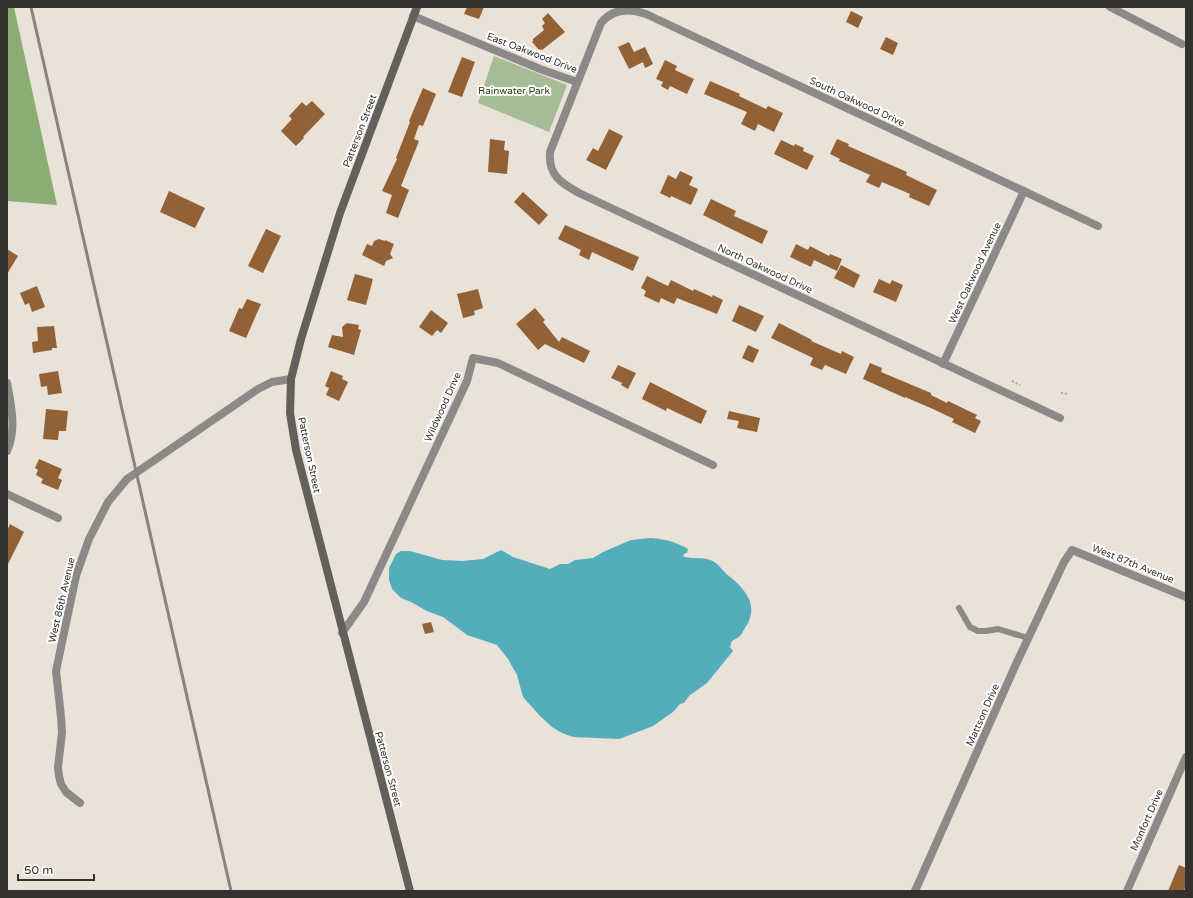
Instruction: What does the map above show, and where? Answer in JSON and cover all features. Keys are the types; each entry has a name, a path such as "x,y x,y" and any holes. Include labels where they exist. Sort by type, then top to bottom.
{"street":[{"name":"Patterson Street","path":"410,891 342,633 292,430 290,413 291,379 301,340 340,213 417,7"},
{"path":"1110,7 1182,44"},
{"name":"South Oakwood Drive","path":"606,17 615,11 626,10 635,10 646,14 1098,226"},
{"name":"East Oakwood Drive","path":"414,16 540,69 577,82 602,23 606,17"},
{"name":"North Oakwood Drive","path":"577,82 550,152 549,162 553,173 562,183 586,196 1060,418"},
{"name":"West Oakwood Avenue","path":"943,364 1024,191"},
{"name":"Wildwood Drive","path":"342,633 368,595 467,381 473,358 498,363 713,465"},
{"name":"West 86th Avenue","path":"80,803 66,792 61,784 59,776 58,767 62,733 56,671 76,576 89,539 98,520 108,502 127,479 258,389 272,382 291,379"},
{"path":"7,383 12,407 13,426 10,444 7,450"},
{"path":"7,494 58,518"},
{"name":"West 87th Avenue","path":"1072,550 1186,597"},
{"name":"Mattson Drive","path":"915,891 1028,638 1064,562 1072,550"},
{"name":"Monfort Drive","path":"1127,891 1186,757"}],"lane":[{"path":"959,608 970,627 978,631 998,630 1028,638"}],"path":[{"path":"1012,381 1020,385"},
{"path":"1061,393 1068,394"}],"green space":[{"path":"7,7 14,7 57,205 7,201"},
{"name":"Rainwater Park","path":"494,56 567,85 549,132 478,103"}],"water":[{"path":"651,538 670,541 688,549 687,553 683,556 685,557 707,559 716,563 741,587 749,599 751,613 749,620 741,634 732,641 730,647 733,651 707,683 689,696 684,703 680,704 673,712 653,726 619,739 573,737 552,727 523,697 517,675 508,659 497,645 467,635 443,617 401,598 392,589 389,580 389,568 396,554 401,551 410,551 442,560 462,561 483,559 501,550 513,557 550,569 560,564 568,564 575,560 593,558 631,540"}],"building":[{"path":"467,7 484,7 479,19 464,14"},
{"path":"851,11 863,17 858,28 846,22"},
{"path":"548,13 565,32 542,50 538,49 532,42 533,39 544,30 542,26 545,23 542,19"},
{"path":"886,37 898,43 893,55 880,49"},
{"path":"629,42 634,52 645,47 653,64 645,68 643,62 629,69 618,47"},
{"path":"462,57 475,62 462,97 448,92"},
{"path":"665,60 677,66 675,70 694,79 687,94 670,86 668,90 661,86 663,82 656,79"},
{"path":"710,81 740,94 739,96 766,109 768,106 783,113 774,132 758,124 755,131 741,124 747,112 704,94"},
{"path":"423,88 436,94 423,126 419,125 414,139 419,141 401,186 409,190 398,218 386,213 392,195 382,191 397,159 396,158 410,122 409,121"},
{"path":"312,101 325,114 296,146 281,131 292,119 289,116 302,102 306,106"},
{"path":"609,129 623,136 606,170 586,160 593,148 598,151"},
{"path":"490,139 505,141 504,150 509,151 507,174 488,172"},
{"path":"837,139 849,144 848,146 907,172 906,175 937,190 929,206 909,197 910,194 882,182 879,188 866,182 870,175 839,161 840,159 830,154"},
{"path":"781,140 794,146 795,144 804,148 803,151 814,156 807,170 774,154"},
{"path":"680,171 693,177 689,185 698,189 691,205 660,193 668,175 676,179"},
{"path":"169,191 205,208 195,228 160,212"},
{"path":"523,192 548,215 539,225 514,202"},
{"path":"711,199 736,211 734,216 768,231 762,244 703,215"},
{"path":"565,225 639,257 633,271 592,252 589,260 579,255 581,250 558,239"},
{"path":"266,229 281,236 263,273 248,266"},
{"path":"379,239 394,244 390,254 393,258 386,261 384,266 362,255 367,244 372,246 374,241"},
{"path":"796,244 808,250 810,246 829,256 830,254 842,259 837,271 814,260 811,267 790,257"},
{"path":"7,249 18,256 7,274"},
{"path":"841,265 860,275 854,288 834,278"},
{"path":"355,274 373,279 366,305 347,300"},
{"path":"647,276 668,286 671,280 693,291 694,289 723,300 717,314 677,298 674,304 661,298 659,303 644,296 646,291 641,288"},
{"path":"879,279 890,284 892,280 903,285 896,302 873,292"},
{"path":"37,286 45,307 32,312 29,303 25,305 20,293"},
{"path":"478,289 483,308 474,311 475,315 463,318 457,294"},
{"path":"247,299 261,304 246,338 229,331 239,308 242,309"},
{"path":"739,305 764,316 756,332 732,321"},
{"path":"535,308 545,320 543,322 559,342 562,337 590,351 584,363 545,344 538,350 516,324"},
{"path":"431,310 448,323 441,333 437,330 432,336 419,327"},
{"path":"347,323 359,325 358,329 361,330 354,355 328,347 332,335 343,337 342,327"},
{"path":"779,323 812,340 811,341 841,354 842,351 854,357 846,374 825,365 822,370 810,365 813,358 771,338"},
{"path":"54,326 57,348 33,353 32,342 38,341 37,327"},
{"path":"748,345 759,350 753,363 742,358"},
{"path":"870,363 882,368 881,372 931,393 931,395 947,403 948,401 977,415 975,418 981,421 975,433 952,422 954,419 863,379"},
{"path":"618,365 636,373 628,389 621,385 622,383 611,378"},
{"path":"58,371 62,393 48,395 47,386 41,387 39,374"},
{"path":"331,371 343,376 342,379 348,382 339,401 326,395 329,388 325,386"},
{"path":"650,382 707,411 701,424 667,408 666,411 642,399"},
{"path":"46,409 68,411 66,431 59,431 58,440 43,439"},
{"path":"729,411 760,418 757,432 737,428 739,421 727,419"},
{"path":"39,459 62,469 58,478 62,480 58,490 41,483 43,479 36,475 38,470 35,468"},
{"path":"10,524 24,532 7,566 7,531"},
{"path":"431,622 434,632 425,634 422,624"},
{"path":"1179,865 1186,868 1186,885 1184,891 1168,891"}],"railway":[{"path":"31,7 231,891"}]}
